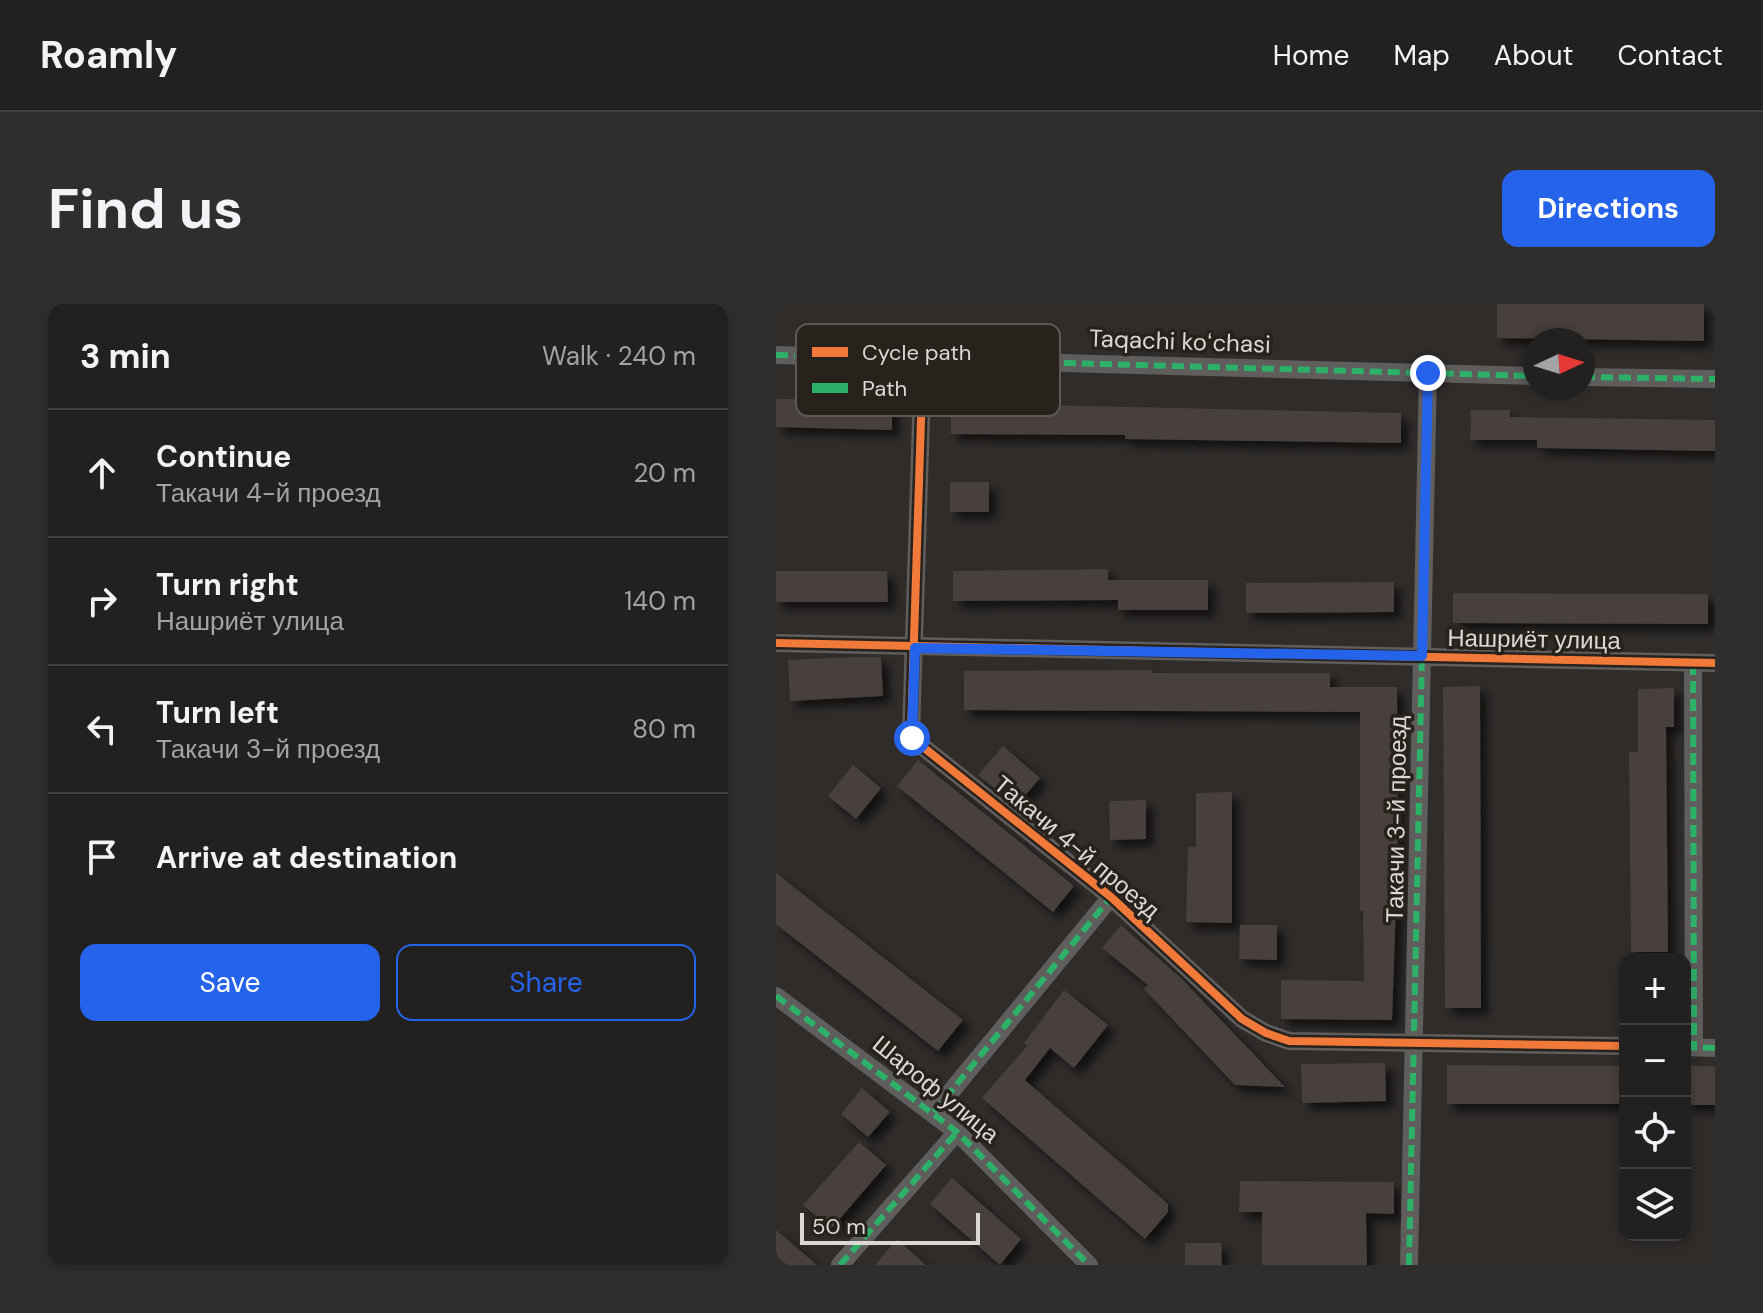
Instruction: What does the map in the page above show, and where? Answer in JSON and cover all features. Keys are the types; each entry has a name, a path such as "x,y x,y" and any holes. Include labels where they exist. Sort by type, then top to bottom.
{"street":[{"name":"Taqachi koʻchasi","path":"776,355 796,355"},
{"name":"Taqachi koʻchasi","path":"1060,361 1523,376"},
{"name":"Такачи 3-й проезд","path":"1409,1265 1428,373"},
{"path":"1595,377 1715,379"},
{"name":"Такачи 4-й проезд","path":"921,416 912,738 1111,897 1242,1019 1266,1033 1289,1041 1619,1046"},
{"name":"Нашриёт улица","path":"776,643 1715,663"},
{"path":"1690,1025 1693,663"},
{"path":"934,1112 1111,897"},
{"name":"Шароф улица","path":"776,996 934,1112 1089,1265"},
{"path":"1691,1047 1715,1048"},
{"path":"840,1265 957,1132"}],"building":[{"path":"1497,304 1704,304 1704,341 1595,339 1595,328 1523,328 1523,338 1497,338"},
{"path":"776,399 796,399 796,416 892,416 892,430 776,427"},
{"path":"1060,405 1401,413 1401,443 1125,439 1125,435 951,434 951,416 1060,416"},
{"path":"1471,410 1510,410 1510,417 1715,420 1715,451 1537,448 1537,440 1470,440"},
{"path":"950,482 989,482 989,512 950,512"},
{"path":"1108,569 1108,580 1208,580 1208,610 1118,610 1118,600 953,601 953,571"},
{"path":"776,571 887,571 888,602 776,602"},
{"path":"1394,582 1394,612 1246,613 1246,583"},
{"path":"1453,593 1708,594 1708,624 1453,623"},
{"path":"881,657 883,696 790,701 788,660"},
{"path":"1152,670 1152,673 1330,673 1330,687 1397,687 1398,843 1392,1020 1281,1019 1281,980 1364,981 1363,911 1360,911 1360,712 964,710 964,671"},
{"path":"1480,686 1481,1008 1445,1008 1443,687"},
{"path":"1674,688 1674,727 1666,727 1668,952 1631,952 1629,752 1638,752 1638,689"},
{"path":"1003,746 1040,778 1016,806 978,775"},
{"path":"918,760 1074,886 1053,912 897,786"},
{"path":"853,765 881,788 856,819 828,796"},
{"path":"1232,792 1232,923 1186,922 1188,847 1196,847 1196,793"},
{"path":"1146,800 1146,839 1110,840 1109,801"},
{"path":"776,873 963,1020 938,1051 776,924"},
{"path":"1121,925 1181,978 1285,1087 1235,1085 1144,989 1148,985 1102,948"},
{"path":"1240,925 1277,925 1277,960 1239,959"},
{"path":"1064,990 1108,1025 1074,1068 1050,1048 1025,1080 1168,1204 1168,1212 1145,1239 982,1098 1027,1046 1024,1043"},
{"path":"1385,1063 1386,1101 1302,1103 1301,1064"},
{"path":"1447,1065 1619,1066 1619,1104 1447,1104"},
{"path":"1691,1066 1715,1066 1715,1105 1691,1105"},
{"path":"862,1088 890,1112 868,1137 841,1114"},
{"path":"859,1142 886,1165 831,1229 803,1205"},
{"path":"952,1178 1021,1239 1000,1265 930,1204"},
{"path":"1240,1181 1394,1182 1394,1214 1366,1213 1367,1265 1262,1265 1262,1212 1239,1212"},
{"path":"776,1230 817,1265 776,1265"},
{"path":"897,1239 926,1265 875,1265"},
{"path":"1185,1243 1221,1243 1222,1265 1185,1265"}],"marked path":[{"path":"776,355 796,356"},
{"path":"1060,363 1523,376"},
{"path":"1409,1265 1428,373"},
{"path":"1595,377 1715,379"},
{"path":"1693,663 1694,1047"},
{"path":"934,1112 1111,897"},
{"path":"776,996 957,1132 1089,1265"},
{"path":"1691,1047 1715,1048"},
{"path":"840,1265 957,1132"}],"cycle path":[{"path":"921,416 911,733 918,743 1111,897 1242,1019 1266,1033 1289,1041 1619,1046"},
{"path":"776,643 1715,663"}],"route":[{"path":"912,738 915,648 1422,656 1428,373"}]}
